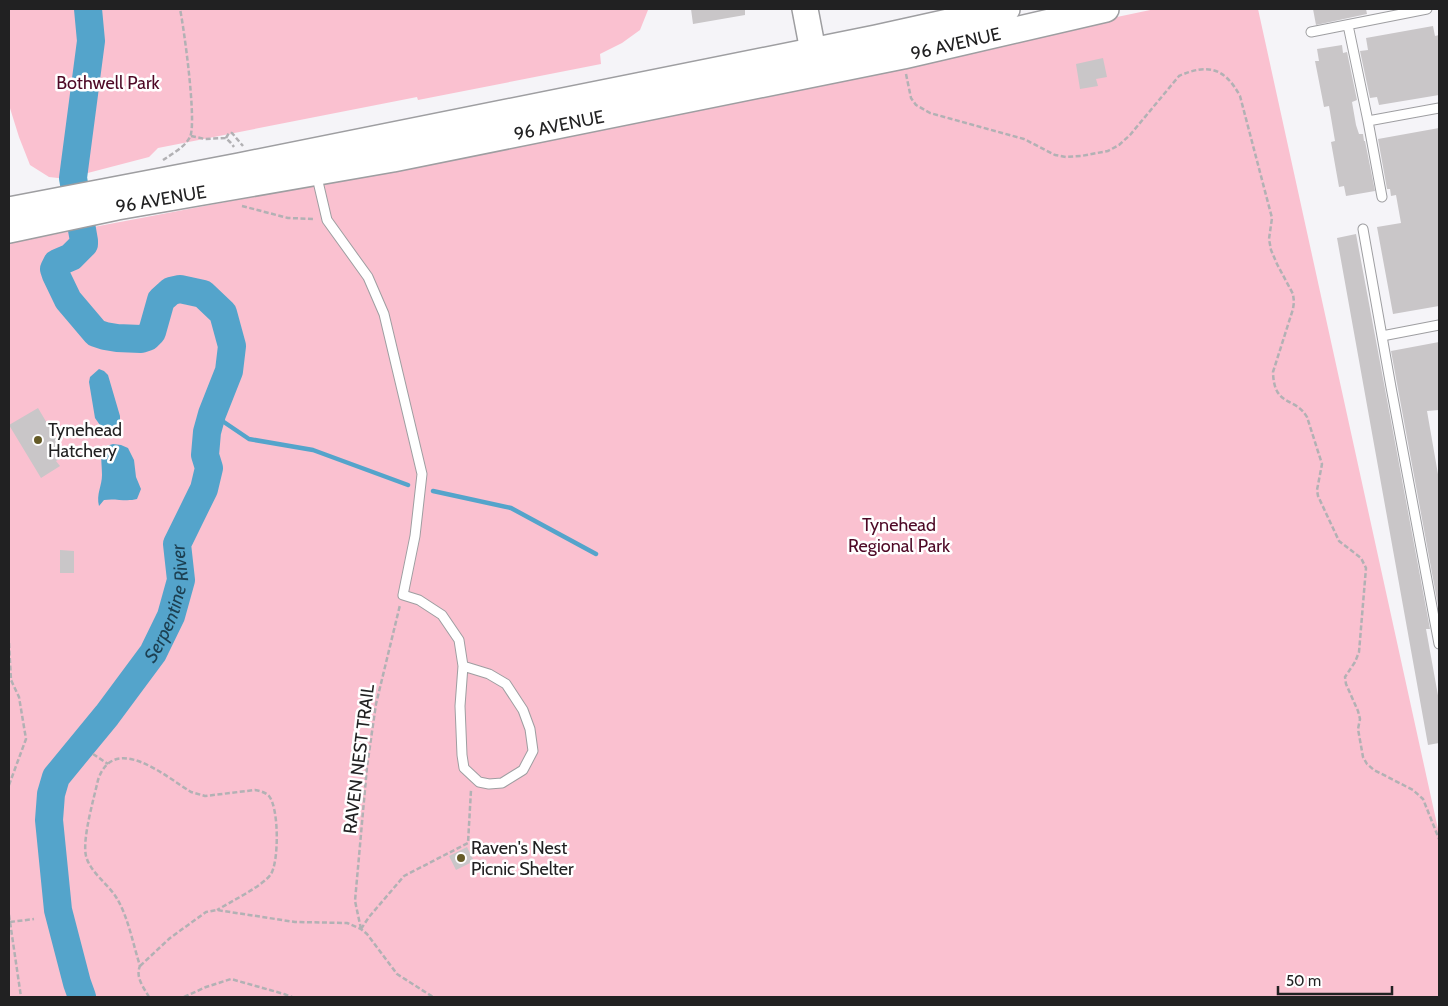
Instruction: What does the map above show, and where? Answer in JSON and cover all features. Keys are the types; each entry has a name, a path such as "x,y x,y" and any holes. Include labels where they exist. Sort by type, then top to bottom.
{"main road":[{"path":"784,80 813,51 805,9"},
{"name":"96 AVENUE","path":"9,210 50,211 115,198 239,166 813,51 1007,9"},
{"name":"96 AVENUE","path":"115,198 316,173 402,157 903,56 1106,9"},
{"name":"96 AVENUE","path":"9,230 50,211"}],"lane":[{"path":"1311,32 1427,9"},
{"path":"1348,25 1382,197"},
{"path":"1368,121 1439,108"},
{"path":"316,173 327,220 368,277 384,314 422,474 415,536 403,595 419,600 442,615 459,640 463,666 460,706 464,768 479,782 488,784 502,783 524,770 533,751 530,729 523,710 506,684 489,674 463,666"},
{"path":"1363,229 1439,644"},
{"path":"1382,336 1439,325"}],"path":[{"path":"157,163 182,146 191,136 191,98 180,9"},
{"path":"906,72 911,98 916,105 930,114 1024,139 1055,155 1066,157 1108,151 1119,144 1130,135 1179,76 1190,71 1201,68 1211,69 1220,73 1234,86 1240,96 1272,218 1269,240 1271,250 1293,294 1293,310 1273,372 1273,382 1280,396 1304,412 1307,417 1322,464 1317,490 1318,496 1339,541 1361,558 1366,568 1359,652 1345,677 1360,719 1358,729 1363,757 1374,770 1413,790 1422,799 1439,839"},
{"path":"191,136 205,139 226,138 232,143 234,149"},
{"path":"237,205 288,218 327,220"},
{"name":"RAVEN NEST TRAIL","path":"362,928 355,901 367,767 376,704 403,595"},
{"path":"9,643 11,680 19,697 26,739 9,785"},
{"path":"94,754 108,764"},
{"path":"140,966 126,921 116,897 89,864 86,855 85,844 98,780 101,770 112,760 122,757 135,759 191,792 205,796 255,790 268,795 273,808 277,838 276,862 271,875 262,884 217,910"},
{"path":"362,928 369,916 404,876 468,843 471,787 477,781"},
{"path":"149,997 138,977 140,966 170,938 206,912 217,910 296,922 347,923 362,928 397,974 433,997"},
{"path":"9,915 10,935 21,997"},
{"path":"10,922 34,919"},
{"path":"184,997 206,986 231,979 292,997"}],"green space":[{"name":"Bothwell Park","path":"9,9 648,10 640,30 622,43 600,54 601,64 418,100 417,97 158,148 149,157 80,175 58,178 49,177 30,165 9,105"},
{"name":"Tynehead Regional Park","path":"1155,9 1258,9 1439,829 1439,997 9,997 9,243 332,182"}],"water":[{"path":"99,369 108,375 120,416 120,424 112,427 102,428 95,418 89,382 90,377"},
{"path":"113,444 128,448 134,460 136,477 141,489 137,499 104,500 99,506 98,498 102,479 102,451 103,447"}],"building":[{"path":"691,9 745,9 745,15 693,24"},
{"path":"1313,9 1366,9 1367,14 1316,25"},
{"path":"1433,26 1435,36 1439,35 1439,95 1379,105 1377,97 1370,98 1360,51 1368,50 1366,38"},
{"path":"1342,45 1343,53 1347,52 1357,100 1352,102 1356,125 1359,134 1363,134 1375,191 1346,196 1344,186 1339,187 1331,142 1335,141 1329,106 1324,107 1315,61 1319,61 1317,49"},
{"path":"1103,58 1107,77 1096,79 1098,86 1080,89 1076,64"},
{"path":"1439,128 1439,306 1393,314 1377,227 1401,223 1396,195 1391,196 1390,189 1387,189 1378,139"},
{"path":"1356,234 1430,629 1426,629 1439,701 1439,743 1428,745 1337,238"},
{"path":"1439,342 1439,410 1427,411 1439,480 1439,611 1391,351"},
{"name":"Tynehead Hatchery","path":"38,408 66,455 56,461 60,466 41,478 9,425"},
{"path":"60,550 74,551 74,573 60,573"},
{"name":"Raven's Nest Picnic Shelter","path":"467,847 474,861 456,870 449,856"}],"waterway":[{"name":"Serpentine River","path":"82,997 58,910 49,820 51,794 56,777 107,715 153,653 171,616 181,580 177,544 204,489 209,468 205,455 207,432 229,371 232,346 223,313 203,294 180,289 171,291 161,300 152,332 147,337 141,339 117,338 96,333 68,300 56,275 54,269 57,263 71,257 84,244 73,178 91,41 88,9"},
{"path":"212,414 249,439 313,450 408,485"},
{"path":"433,491 511,508 596,554"}],"place":[{"name":"Tynehead Hatchery","path":"38,440"},
{"name":"Raven's Nest Picnic Shelter","path":"461,858"}]}
